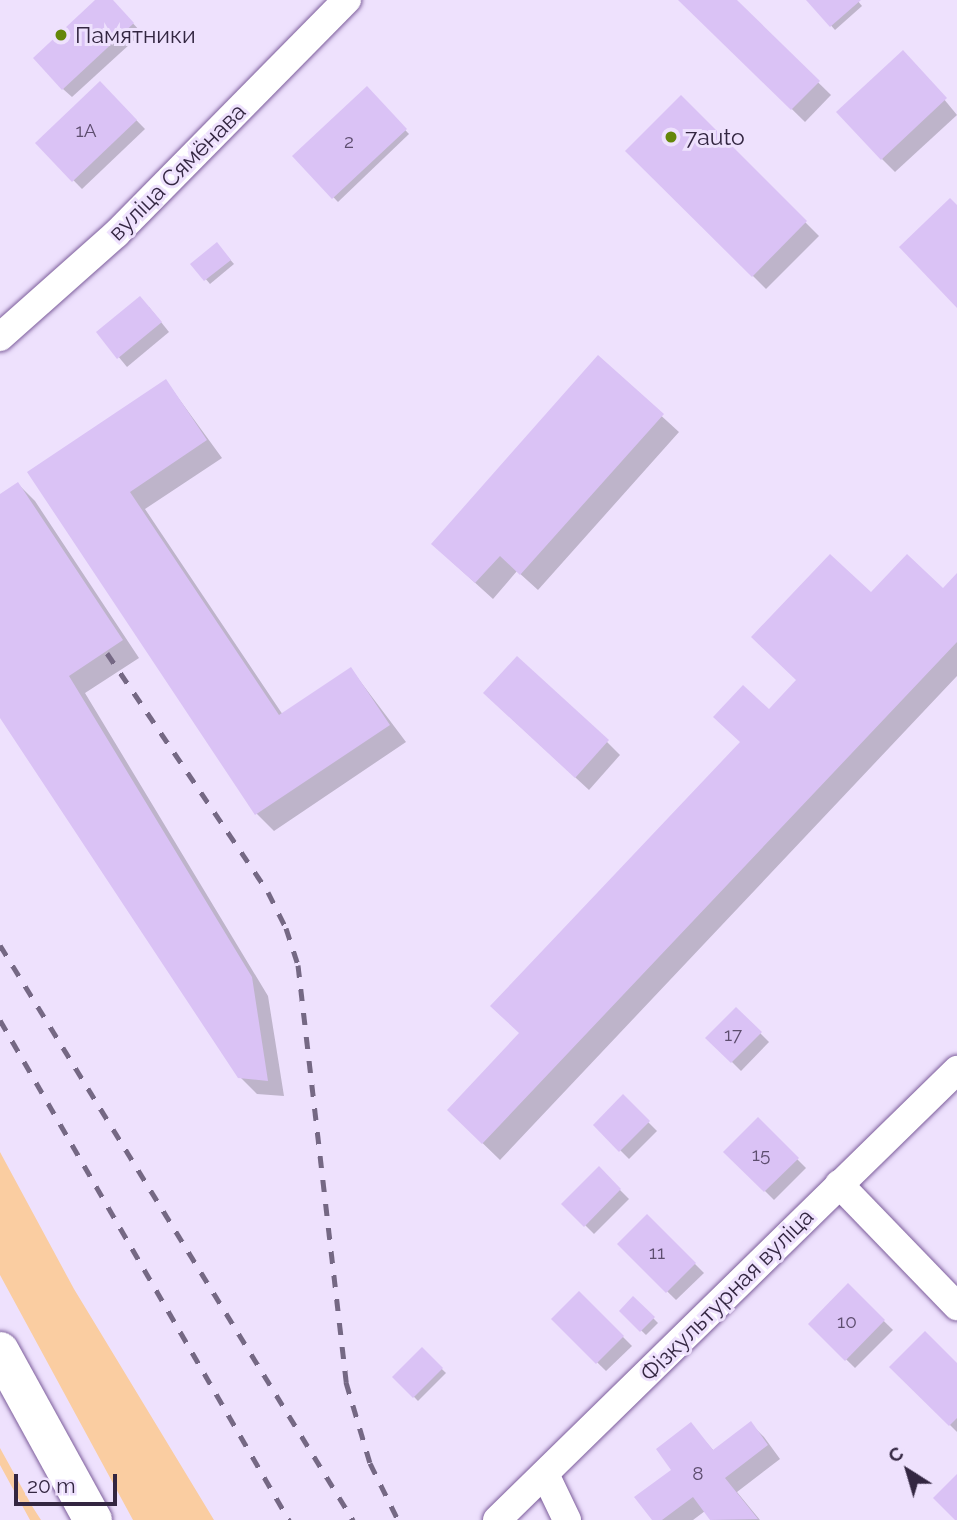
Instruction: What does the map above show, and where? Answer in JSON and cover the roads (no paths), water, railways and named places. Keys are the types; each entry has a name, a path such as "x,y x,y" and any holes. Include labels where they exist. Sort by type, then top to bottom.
{"main road":[{"path":"0,1352 93,1520"}],"street":[{"name":"вуліца Сямёнава","path":"0,337 116,234 347,0"},
{"name":"Фізкультурная вуліца","path":"497,1520 957,1070"},
{"path":"839,1184 957,1306"},
{"path":"545,1474 568,1520"}],"railway":[{"path":"107,653 268,892 286,928 298,965 346,1382 370,1463 398,1520"},
{"path":"0,945 353,1520"},
{"path":"0,1020 289,1520"}],"place":[{"name":"Памятники","path":"61,35"},
{"name":"7auto","path":"671,137"}]}
